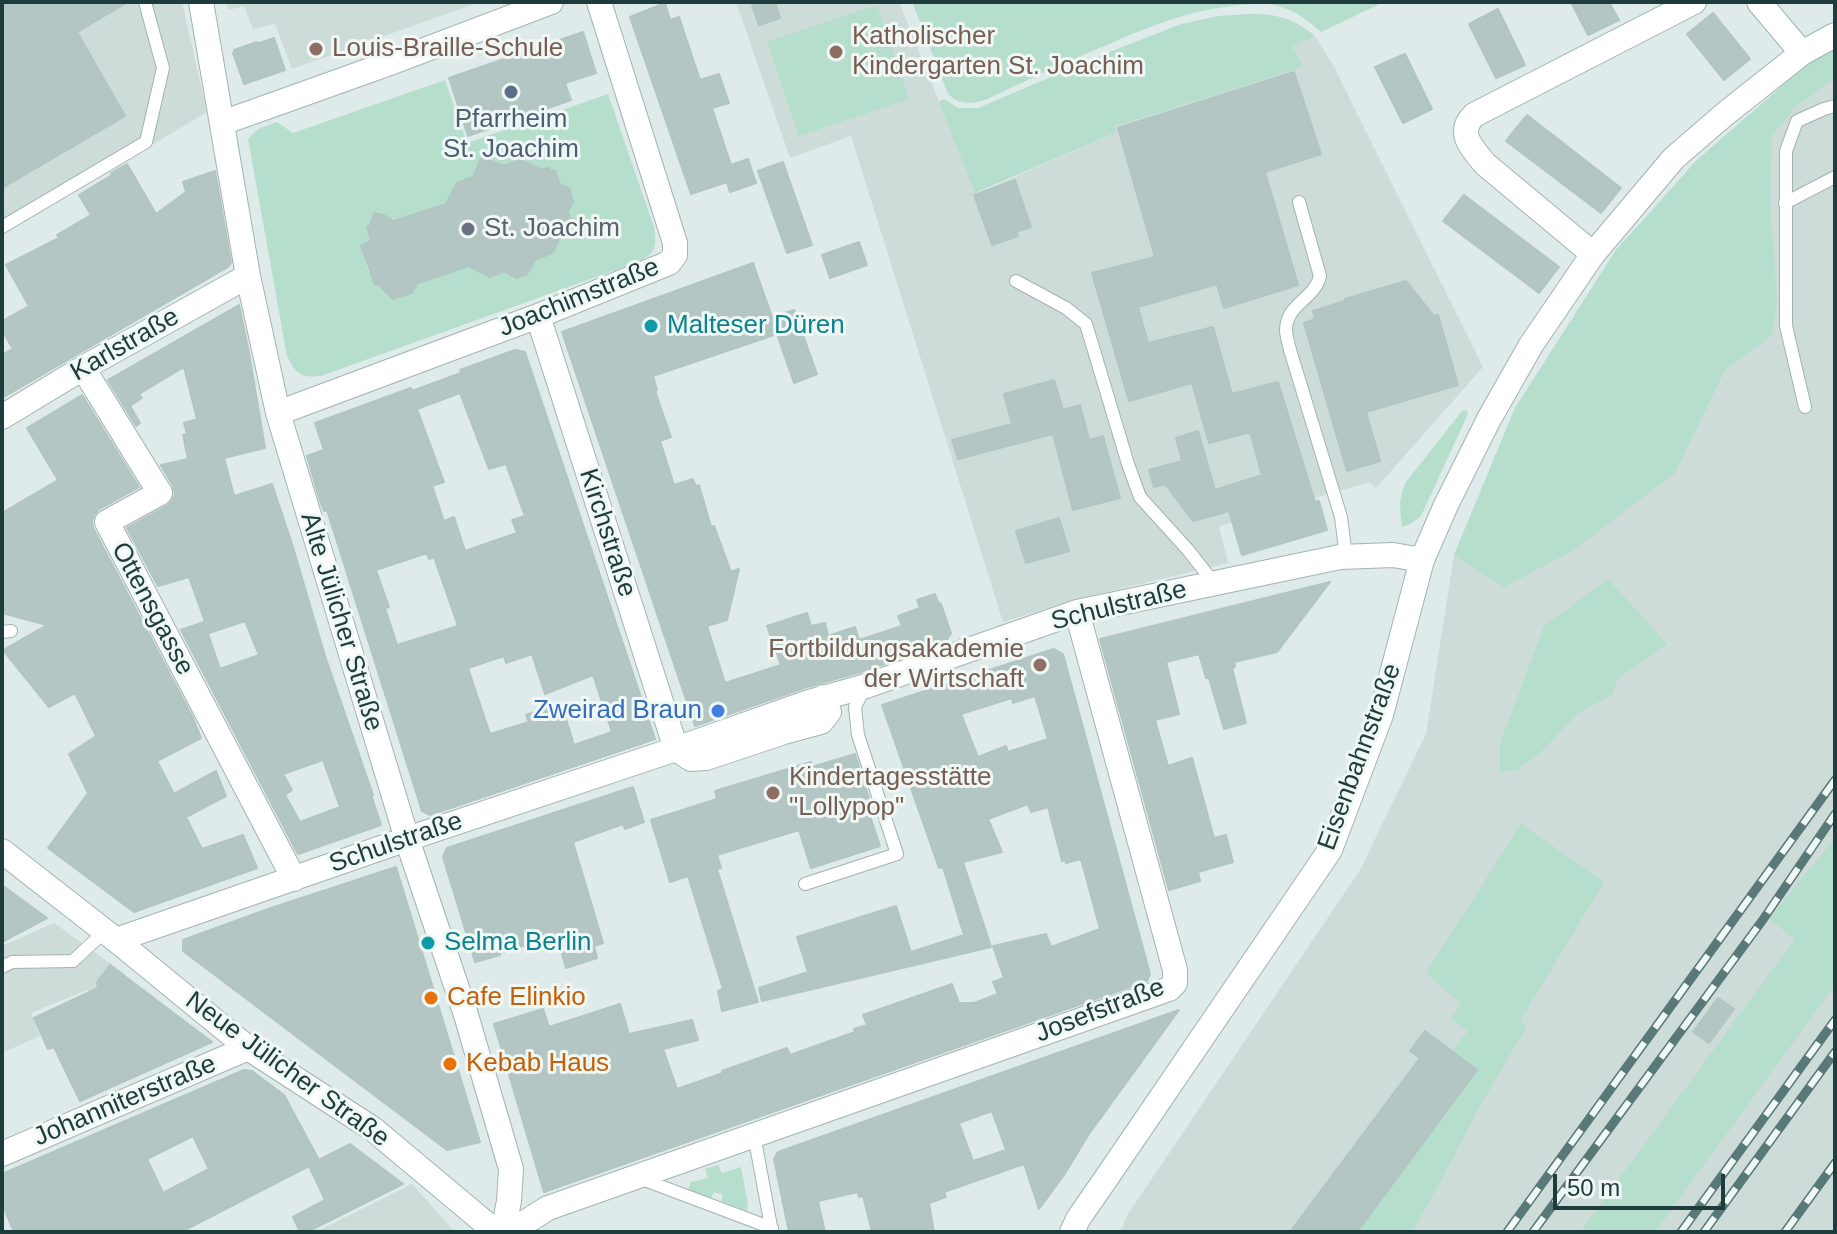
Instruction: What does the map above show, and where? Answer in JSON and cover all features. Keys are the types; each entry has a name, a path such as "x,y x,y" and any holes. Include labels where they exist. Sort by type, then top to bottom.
{"street":[{"name":"Alte Jülicher Straße","path":"201,2 248,276 278,413 511,1169 503,1232"},
{"path":"222,123 551,2"},
{"name":"Joachimstraße","path":"278,413 538,316 669,263 675,255 675,243 599,2"},
{"path":"1593,254 1485,164 1467,137 1467,122 1474,115 1694,2"},
{"path":"1759,2 1802,53"},
{"name":"Eisenbahnstraße","path":"1072,1232 1330,850 1381,715 1422,560 1501,396 1531,345 1593,254 1674,158 1802,53 1835,35"},
{"name":"Karlstraße","path":"2,417 248,276"},
{"name":"Kirchstraße","path":"538,316 676,749"},
{"name":"Ottensgasse","path":"83,368 160,493 107,522 294,879"},
{"name":"Schulstraße","path":"110,935 294,879 676,749 691,759 706,758 821,722 829,712 824,697 866,686 1077,612 1346,557 1393,555 1422,560"},
{"name":"Josefstraße","path":"510,1232 548,1208 1169,989 1175,983 1175,970 1077,612"},
{"name":"Neue Jülicher Straße","path":"2,851 248,1048 373,1129 496,1232"},
{"name":"Johanniterstraße","path":"2,1154 248,1048"}],"lane":[{"path":"2,227 146,142 163,68 145,2"},
{"path":"1805,407 1786,326 1786,151 1797,121 1835,106"},
{"path":"1785,203 1835,177"},
{"path":"1299,202 1320,276 1311,294 1295,305 1285,329 1341,517 1346,557"},
{"path":"1016,281 1066,308 1086,324 1140,497 1214,583"},
{"path":"805,884 897,854 858,735 855,707 866,686"},
{"path":"2,967 12,962 73,961 110,935"},
{"path":"754,1135 772,1230"},
{"path":"636,1177 772,1230"}],"shaded area":[{"path":"2,2 182,2 207,112 2,235"},
{"name":"Louis-Braille-Schule","path":"225,2 480,2 292,69 275,24 253,29 244,6 229,10"},
{"path":"736,2 899,2 976,194 1115,133 1116,126 1302,67 1293,47 1315,36 1332,63 1483,367 1376,488 1370,482 1219,526 1228,563 1073,600 1003,622 851,136 790,158"},
{"path":"1835,47 1835,1232 1120,1232 1128,1214 1360,870 1426,734 1454,555 1515,408 1616,250 1697,160 1818,55"},
{"path":"54,923 125,974 104,1001 87,990 31,1013 40,1036 2,1053 2,946"},
{"path":"412,1184 455,1232 316,1232"}],"green space":[{"path":"912,2 1384,2 1321,32 1297,14 1268,4 1196,12 1141,30 985,100 970,103 956,100 948,94"},
{"path":"877,5 909,99 799,136 767,42"},
{"path":"1250,14 1285,18 1315,36 1293,47 1303,67 1116,126 1115,133 975,193 939,102 944,99 958,108 978,108 1181,24 1218,16"},
{"path":"1835,47 1835,78 1795,107 1772,136 1770,203 1777,299 1772,335 1725,370 1675,473 1574,550 1504,587 1454,555 1515,408 1616,250 1697,160 1818,55"},
{"path":"445,80 467,143 608,94 654,227 654,249 638,262 321,376 304,375 296,371 287,356 248,139 258,129 277,122 293,133","holes":["489,160 499,164 500,168 555,170 559,180 556,182 569,189 567,215 570,215 573,226 569,227 569,231 558,234 560,236 551,254 544,251 530,262 532,265 527,274 517,278 506,270 471,265 415,284 416,287 389,283 375,285 373,271 369,273 364,258 368,256 361,246 371,241 367,228 450,203 476,176 479,163"]},
{"path":"1466,410 1468,414 1421,516 1402,527 1400,509 1406,482 1462,411"},
{"path":"1608,579 1667,644 1618,678 1612,695 1578,713 1542,751 1517,770 1500,771 1500,744 1544,626"},
{"path":"1521,824 1604,882 1520,1021 1527,1026 1412,1232 1357,1232 1477,1070 1452,1051 1468,1031 1451,1019 1461,1004 1426,973"},
{"path":"1835,838 1835,985 1655,1232 1580,1232 1795,939 1769,919"},
{"path":"718,1165 722,1173 741,1167 747,1211 721,1201 723,1195 714,1192 711,1198 688,1190 691,1182 708,1178 705,1169"}],"building":[{"path":"2,2 128,2 77,32 125,116 2,188"},
{"path":"751,2 775,2 780,18 759,25"},
{"path":"1571,2 1609,2 1619,20 1588,35"},
{"path":"665,3 670,20 679,17 700,80 719,74 729,103 712,108 731,165 748,159 756,183 730,192 727,182 691,194 630,17"},
{"path":"1498,9 1525,65 1496,78 1469,24"},
{"path":"1713,13 1750,59 1724,80 1687,34"},
{"name":"Pfarrheim St. Joachim","path":"583,32 596,73 565,83 571,100 468,136 449,78"},
{"path":"274,38 285,70 244,84 234,50"},
{"path":"1405,54 1432,109 1403,123 1375,67"},
{"path":"1294,72 1321,154 1265,172 1298,285 1224,308 1217,284 1138,307 1148,343 1213,327 1232,394 1278,382 1315,502 1319,501 1327,530 1242,555 1229,511 1193,521 1165,484 1154,487 1149,470 1182,461 1176,438 1198,431 1215,490 1262,475 1250,432 1209,443 1192,383 1129,401 1092,273 1155,257 1118,128"},
{"path":"1527,115 1621,188 1601,213 1506,141"},
{"name":"St. Joachim","path":"482,157 503,166 521,160 541,170 555,170 560,185 569,188 573,202 568,211 573,226 562,233 552,253 535,260 527,274 517,278 504,271 490,277 469,266 415,284 413,292 393,299 378,284 375,285 361,246 371,241 367,227 374,213 394,221 446,204 457,183 473,177"},
{"path":"783,162 812,245 787,253 758,171"},
{"path":"127,164 156,214 186,192 183,182 215,171 231,263 2,398 2,355 13,349 2,330 2,321 29,306 6,265 59,238 57,235 91,215 79,195"},
{"path":"1015,180 1031,227 1016,232 1018,236 992,245 974,195"},
{"path":"1464,195 1559,267 1539,293 1443,221"},
{"path":"859,242 867,265 830,278 822,255"},
{"path":"753,263 772,317 794,310 817,374 794,383 777,334 653,376 671,437 660,441 674,485 693,479 696,487 699,485 711,527 714,526 731,572 739,569 727,620 707,626 725,683 781,665 767,626 807,613 811,626 825,623 828,636 855,627 859,640 902,626 898,616 920,608 917,600 935,594 951,633 946,641 912,654 695,726 562,332"},
{"path":"1406,281 1434,316 1438,315 1458,385 1366,412 1380,461 1347,471 1304,323 1315,319 1313,311"},
{"path":"239,305 265,448 224,458 234,496 272,484 381,825 298,854 181,630 204,622 220,669 259,655 245,621 209,633 189,577 158,586 127,528 172,501 175,494 173,486 161,465 188,459 184,423 197,419 184,367 139,394 142,398 130,406 140,423 136,426 108,380","holes":["323,760 340,807 300,822 285,795 292,790 283,774"]},
{"path":"515,350 525,352 655,739 430,815 422,811 307,456 324,450 315,423 411,388 412,391 461,373 460,370","holes":["460,393 489,469 506,464 525,516 512,520 517,533 465,551 454,517 444,521 432,486 444,482 417,409","427,553 429,559 434,557 458,626 397,645 385,608 389,607 376,570","532,654 545,694 593,675 612,732 574,745 561,703 526,715 529,722 490,734 468,668 504,656 506,663"]},
{"path":"1054,380 1063,410 1080,405 1089,440 1103,436 1120,498 1073,510 1053,434 958,459 952,440 1012,424 1004,394"},
{"path":"82,395 139,487 99,509 94,515 93,528 201,738 157,761 174,794 216,771 226,796 186,817 202,849 243,835 257,868 134,912 48,848 88,793 69,754 96,736 75,693 49,707 3,650 47,625 2,613 2,513 58,480 27,428"},
{"path":"1059,518 1069,551 1026,563 1016,531"},
{"path":"1330,582 1277,652 1234,662 1235,667 1232,668 1246,723 1224,729 1199,654 1166,662 1179,714 1155,720 1168,766 1192,758 1214,838 1226,835 1233,862 1198,872 1200,881 1169,890 1100,639"},
{"path":"1054,649 1063,654 1150,974 1147,981 544,1192 494,1024 543,1009 549,1027 620,1004 629,1034 692,1020 698,1040 663,1049 677,1089 787,1048 790,1055 855,1032 854,1029 867,1025 863,1015 952,984 959,1003 974,1003 998,994 993,982 1004,978 993,946 1046,934 1051,947 1100,929 1081,859 1066,863 1062,861 1048,807 1031,812 1028,804 988,819 1002,852 963,862 991,947 915,965 911,952 964,935 943,867 939,868 882,705","holes":["1035,696 1048,739 1008,752 1006,746 978,757 961,714 1012,698 1013,703"]},
{"path":"855,754 880,846 811,868 799,830 717,855 721,868 717,869 758,1002 722,1011 718,991 723,989 688,876 670,882 651,820 717,799 715,791 811,762 812,767"},
{"path":"633,787 644,822 625,829 623,824 573,842 603,943 594,946 597,958 566,968 557,936 475,962 443,857 447,848"},
{"path":"396,867 480,1142 447,1150 183,951 183,940"},
{"path":"2,885 47,918 2,942"},
{"path":"896,906 915,965 762,1001 759,988 808,972 797,937"},
{"path":"110,965 212,1042 80,1101 54,1047 48,1049 34,1018 98,988 97,982"},
{"path":"1718,998 1734,1009 1709,1043 1693,1032"},
{"path":"1179,1010 1039,1209 1024,1164 944,1192 946,1197 929,1203 934,1232 872,1232 863,1196 859,1197 858,1192 818,1201 825,1232 789,1232 774,1159 778,1152","holes":["992,1111 1006,1150 973,1161 959,1123"]},
{"path":"1425,1031 1477,1070 1357,1232 1290,1232 1420,1058 1410,1051"},
{"path":"244,1070 252,1071 284,1095 319,1160 350,1144 403,1184 307,1232 300,1232 293,1217 325,1200 309,1166 181,1232 14,1232 2,1203 2,1174","holes":["193,1136 209,1169 163,1193 147,1159"]}],"railway":[{"path":"1507,1232 1835,780"},
{"path":"1533,1232 1762,921 1835,814"},
{"path":"1681,1232 1835,1020"},
{"path":"1704,1232 1835,1052"},
{"path":"1785,1232 1835,1163"}],"place":[{"name":"Louis-Braille-Schule","path":"316,49"},
{"name":"Katholischer Kindergarten St. Joachim","path":"836,52"},
{"name":"Pfarrheim St. Joachim","path":"511,92"},
{"name":"St. Joachim","path":"468,229"},
{"name":"Malteser Düren","path":"651,326"},
{"name":"Fortbildungsakademie der Wirtschaft","path":"1040,665"},
{"name":"Zweirad Braun","path":"718,711"},
{"name":"Kindertagesstätte \"Lollypop\"","path":"773,793"},
{"name":"Selma Berlin","path":"428,943"},
{"name":"Cafe Elinkio","path":"431,998"},
{"name":"Kebab Haus","path":"450,1064"}]}
